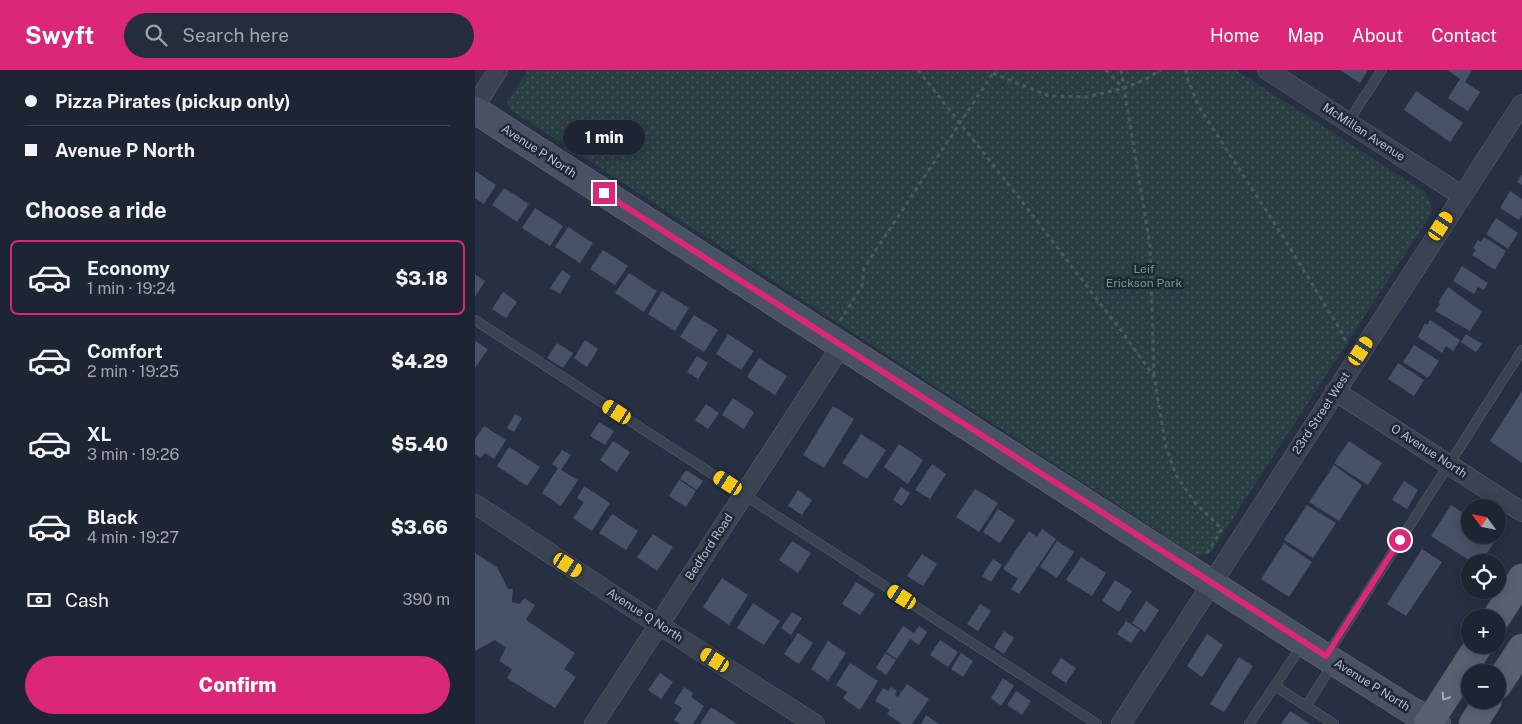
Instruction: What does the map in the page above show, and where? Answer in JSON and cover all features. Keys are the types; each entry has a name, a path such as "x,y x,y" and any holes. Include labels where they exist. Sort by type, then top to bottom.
{"main road":[{"name":"Avenue P North","path":"475,110 835,342 1218,575 1322,653 1431,723"},
{"path":"1503,609 1522,578"},
{"path":"1506,672 1522,648"},
{"path":"1431,723 1473,654"},
{"path":"1473,724 1482,709"}],"street":[{"path":"475,106 498,70"},
{"name":"McMillan Avenue","path":"1267,70 1461,195"},
{"name":"23rd Street West","path":"1121,724 1461,195 1522,104"},
{"name":"Bedford Road","path":"594,724 744,494 835,342"},
{"name":"O Avenue North","path":"1335,391 1522,512"},
{"name":"Avenue Q North","path":"475,504 659,625 815,724"}],"lane":[{"path":"1348,122 1382,70"},
{"path":"475,320 1097,724"},
{"path":"1306,706 1322,653 1449,464 1522,350"},
{"path":"1249,724 1275,686 1322,653"},
{"path":"1275,686 1334,724"}],"path":[{"path":"918,70 1025,204 1154,376"},
{"path":"1106,70 1124,88"},
{"path":"1121,70 1150,245 1154,376 1166,447 1176,475 1196,504 1222,529 1207,553 1218,575"},
{"path":"835,342 862,286 864,268 994,72 1049,96 1087,97 1124,88 1144,80 1161,70"},
{"path":"1186,70 1186,75 1199,107 1282,235 1344,336 1351,366"}],"green space":[{"name":"Leif Erickson Park","path":"528,70 1236,70 1425,192 1431,203 1431,214 1211,552 1196,556 511,110 507,102"}],"building":[{"path":"1340,70 1368,70 1360,83"},
{"path":"1447,70 1472,70 1465,82 1480,92 1468,111 1448,98 1460,79"},
{"path":"1416,91 1463,123 1450,142 1404,110"},
{"path":"475,171 496,185 484,204 475,198"},
{"path":"1522,174 1522,185 1517,182"},
{"path":"504,188 529,204 517,222 492,205"},
{"path":"1510,191 1522,199 1522,215 1519,220 1500,208"},
{"path":"535,208 563,226 550,246 522,228"},
{"path":"1496,218 1518,233 1508,249 1486,234"},
{"path":"568,227 593,243 580,263 555,247"},
{"path":"1484,237 1506,251 1495,270 1472,255 1476,250 1473,248 1478,240 1481,242"},
{"path":"603,250 628,266 615,285 590,269"},
{"path":"1462,266 1488,283 1484,290 1478,287 1474,294 1453,281"},
{"path":"562,270 571,276 560,294 550,288"},
{"path":"629,273 657,291 644,312 615,293"},
{"path":"475,274 485,281 475,297"},
{"path":"1448,287 1482,312 1470,331 1435,311"},
{"path":"662,291 689,308 675,331 648,314"},
{"path":"503,292 517,302 506,318 492,309"},
{"path":"694,315 718,330 704,352 680,337"},
{"path":"1430,320 1460,340 1453,351 1446,346 1442,353 1418,337 1425,323 1427,325"},
{"path":"728,334 754,351 741,370 716,354"},
{"path":"1466,334 1482,344 1476,352 1461,342"},
{"path":"585,340 598,349 587,367 574,358"},
{"path":"475,341 488,349 475,368"},
{"path":"557,343 573,353 563,368 547,358"},
{"path":"1414,345 1439,361 1428,378 1403,362"},
{"path":"697,356 708,363 698,379 687,372"},
{"path":"759,358 787,376 775,395 747,377"},
{"path":"1398,363 1424,380 1414,396 1388,379"},
{"path":"1522,391 1522,463 1490,441"},
{"path":"733,398 754,412 744,429 722,415"},
{"path":"706,404 719,413 708,429 695,420"},
{"path":"833,406 854,419 824,468 803,455"},
{"path":"515,414 522,418 514,432 507,428"},
{"path":"599,422 614,431 605,445 590,436"},
{"path":"484,426 506,440 494,459 485,453 481,458 475,454 475,439"},
{"path":"861,434 886,450 867,479 842,463"},
{"path":"613,441 630,452 617,472 600,460"},
{"path":"1349,441 1382,463 1368,485 1334,463"},
{"path":"899,444 923,460 908,484 884,467"},
{"path":"509,447 540,467 527,486 497,466"},
{"path":"562,450 571,455 561,470 578,480 561,506 542,493 558,468 552,464"},
{"path":"932,464 946,474 930,499 915,490"},
{"path":"1334,465 1362,485 1339,521 1309,502"},
{"path":"686,470 703,481 697,490 680,479"},
{"path":"679,480 696,491 686,507 669,496"},
{"path":"1404,481 1418,490 1407,509 1392,500"},
{"path":"584,486 610,503 592,531 573,518 584,502 577,498"},
{"path":"901,487 910,493 902,506 893,500"},
{"path":"975,489 998,503 979,532 956,517"},
{"path":"798,490 812,500 802,515 788,506"},
{"path":"1307,505 1336,523 1313,558 1284,540"},
{"path":"1451,505 1461,511 1461,544 1493,544 1486,554 1461,555 1431,536"},
{"path":"998,509 1015,520 1000,543 983,532"},
{"path":"612,514 638,531 626,550 599,533"},
{"path":"1042,529 1056,539 1019,594 1011,589 1018,579 1003,569 1029,531 1037,537"},
{"path":"653,534 673,547 657,571 637,557"},
{"path":"792,541 811,553 798,573 779,560"},
{"path":"1057,541 1074,552 1057,578 1040,567"},
{"path":"1284,543 1312,562 1289,597 1261,579"},
{"path":"1422,549 1442,562 1406,616 1387,604"},
{"path":"475,553 497,567 508,589 513,589 512,602 520,604 524,598 535,605 526,620 575,653 564,669 576,677 555,708 507,678 512,669 499,661 506,648 495,640 475,651"},
{"path":"922,554 937,564 923,586 907,576"},
{"path":"1081,557 1106,573 1092,596 1066,580"},
{"path":"993,559 1002,565 991,582 982,576"},
{"path":"722,578 748,595 729,625 703,607"},
{"path":"1115,580 1132,591 1119,612 1102,601"},
{"path":"856,582 875,594 860,615 842,604"},
{"path":"1146,601 1159,610 1145,632 1132,623"},
{"path":"753,603 780,621 764,645 737,628"},
{"path":"980,604 991,611 978,631 967,624"},
{"path":"792,612 802,618 791,635 781,628"},
{"path":"1126,621 1140,630 1131,643 1117,634"},
{"path":"903,626 914,633 919,626 927,632 919,645 910,639 897,659 886,652"},
{"path":"1004,631 1014,638 1004,654 994,647"},
{"path":"798,633 813,643 799,664 784,654"},
{"path":"1207,634 1223,645 1202,677 1187,666"},
{"path":"940,640 958,652 948,667 930,655"},
{"path":"828,641 846,653 828,681 811,669"},
{"path":"885,653 896,660 886,675 876,668"},
{"path":"961,653 973,661 963,677 951,669"},
{"path":"1239,657 1253,666 1224,712 1210,704"},
{"path":"1061,658 1076,668 1066,683 1051,673"},
{"path":"850,663 878,681 860,710 843,698 847,692 836,685"},
{"path":"660,673 673,682 661,699 648,690"},
{"path":"1003,678 1014,686 1001,706 991,698"},
{"path":"907,684 929,699 912,724 902,724 887,714 890,710 875,701 883,688 888,691 891,687 897,691 895,695 898,697"},
{"path":"684,687 693,693 691,697 704,706 693,724 680,724 674,720 682,708 674,703"},
{"path":"1016,691 1031,701 1022,715 1007,705"},
{"path":"711,707 737,724 700,724"},
{"path":"1290,711 1310,724 1281,724"},
{"path":"926,715 939,724 921,724"}],"route":[{"path":"604,193 1326,656 1400,540"}]}
